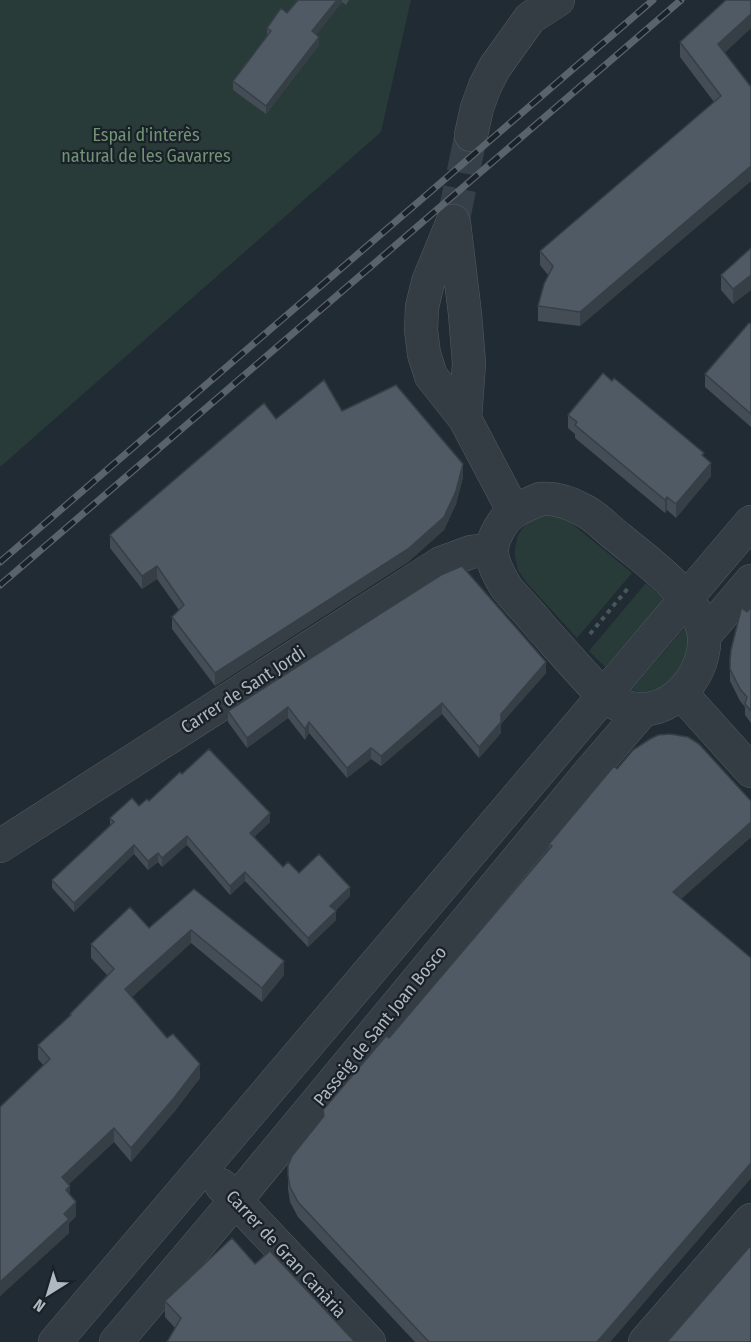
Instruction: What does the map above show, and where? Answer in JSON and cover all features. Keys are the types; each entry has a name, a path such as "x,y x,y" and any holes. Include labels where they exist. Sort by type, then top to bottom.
{"street":[{"path":"471,135 485,86 530,9 558,0"},
{"path":"465,418 469,363 453,221 429,282 422,307 421,330 424,354 431,376 465,418 514,512"},
{"path":"540,499 570,503 586,511 649,563 686,598 703,627 704,652 693,679 681,693 669,702 644,710 631,709 613,703 604,696 507,587 495,564 492,549 496,536 503,523 514,512 540,499"},
{"path":"55,1342 751,522"},
{"name":"Carrer de Sant Jordi","path":"0,846 441,563 471,552 492,549"},
{"path":"704,636 751,580"},
{"path":"681,693 751,771"},
{"name":"Passeig de Sant Joan Bosco","path":"116,1342 593,768 644,710"},
{"name":"Carrer de Gran Canària","path":"203,1167 369,1342"},
{"path":"645,1342 751,1220"}],"path":[{"path":"569,658 649,563"}],"green space":[{"name":"Espai d'interès natural de les Gavarres","path":"0,0 411,0 381,132 0,467"},
{"path":"552,513 565,518 632,573 577,638 526,582 518,570 515,557 518,535 525,525 534,517"},
{"path":"646,583 664,599 605,667 589,651"},
{"path":"687,625 694,649 667,687 644,693 631,690"}],"building":[{"path":"298,0 337,0 312,31 319,37 266,106 233,81 271,31 267,28 281,8 287,13"},
{"path":"726,0 751,0 751,14 718,44 751,87 751,166 580,312 538,306 544,284 553,266 540,251 721,96 680,42"},
{"path":"751,248 751,275 733,289 721,275"},
{"path":"749,323 751,324 751,414 705,374"},
{"path":"603,373 612,381 614,378 704,453 702,455 711,463 676,504 667,497 665,500 575,425 577,422 568,415"},
{"path":"324,380 342,411 396,385 463,464 456,491 444,517 408,549 215,673 172,617 184,605 157,566 142,576 110,535 264,403 276,419"},
{"path":"462,566 546,662 501,714 501,722 479,747 442,703 381,756 371,748 347,768 309,722 305,729 288,707 247,738 228,711 441,575"},
{"path":"751,607 751,711 745,704 747,697 740,689 730,669 730,660 741,610 742,608 747,612"},
{"path":"658,735 688,737 699,744 751,801 751,822 673,892 751,958 751,1163 597,1342 429,1342 298,1202 290,1187 288,1166 292,1156 324,1116 323,1110 386,1036 389,1038 552,846 549,844 614,766 617,769 633,750 650,739"},
{"path":"209,749 270,813 250,833 283,867 288,862 299,873 319,854 350,887 330,906 336,911 308,938 245,872 230,886 187,836 162,858 158,853 148,861 134,845 74,903 52,880 114,822 110,818 132,798 139,806 147,799 149,801"},
{"path":"194,889 284,961 262,988 191,930 125,989 167,1038 173,1034 200,1064 131,1148 114,1128 62,1177 70,1186 66,1190 76,1202 64,1214 69,1219 0,1282 0,1107 50,1059 38,1045 71,1015 114,969 91,944 130,907 149,928"},
{"path":"232,1238 255,1264 270,1251 355,1342 167,1342 181,1318 165,1301"},
{"path":"751,1245 751,1342 667,1342"}],"tunnel":[{"path":"453,221 471,135"}],"railway":[{"path":"0,562 653,0"},
{"path":"0,585 681,0"}]}
